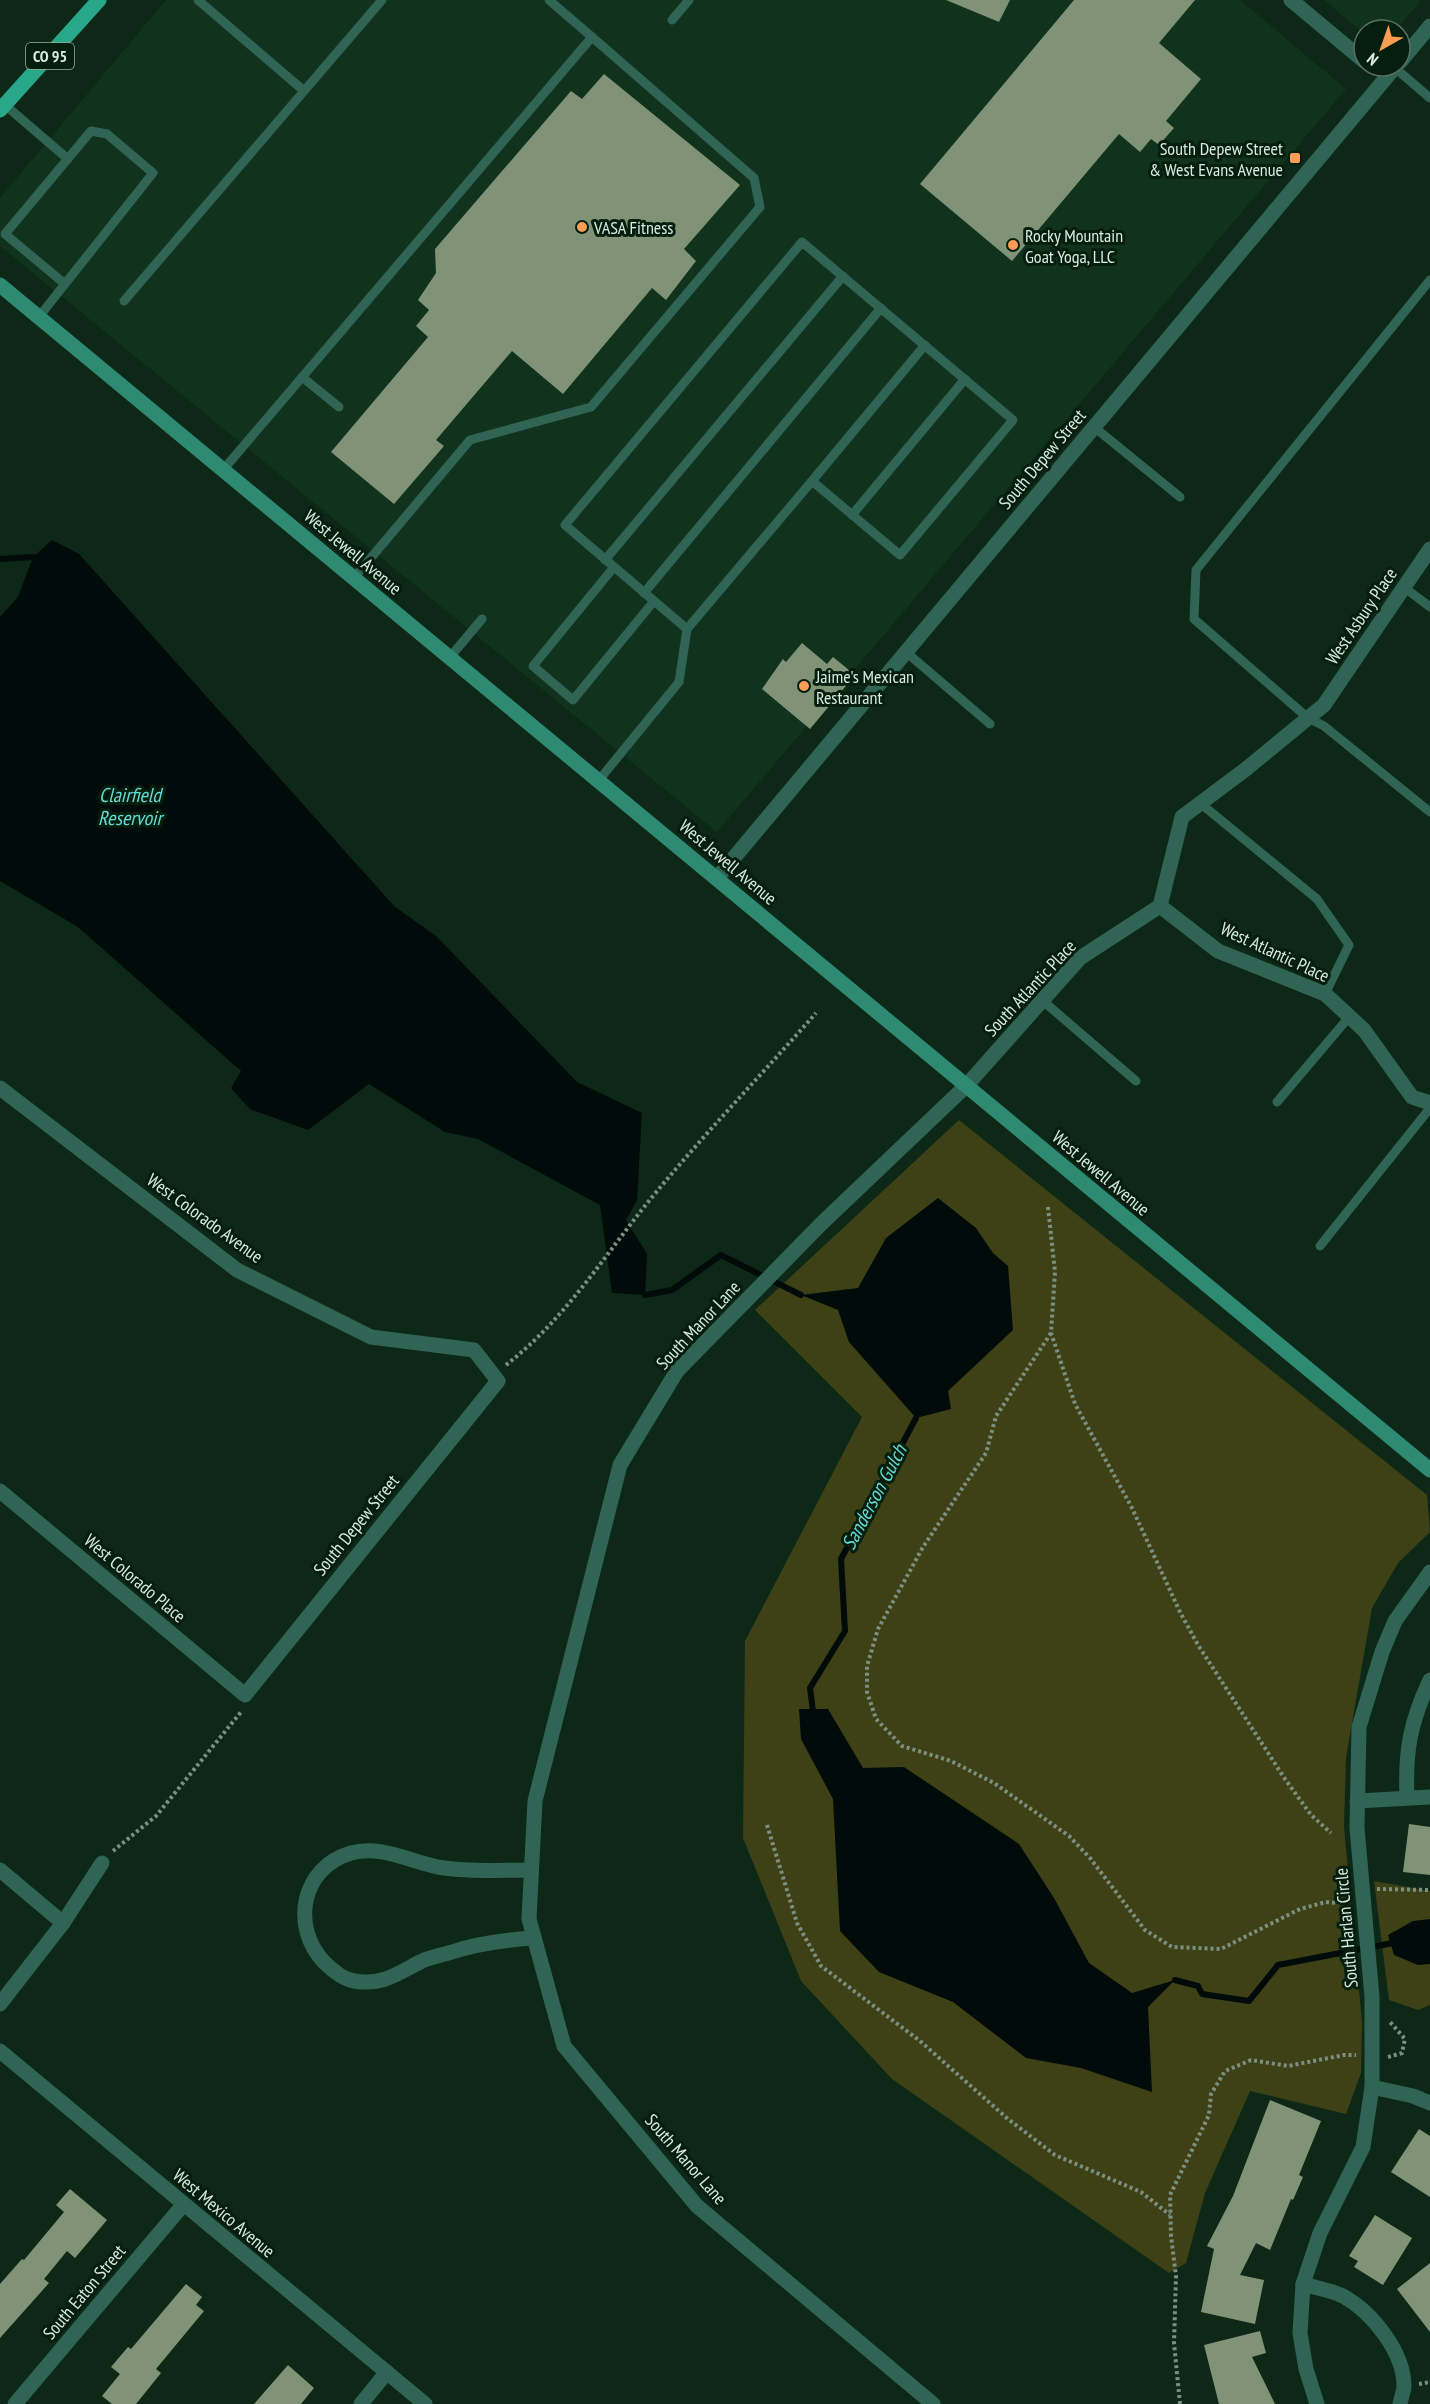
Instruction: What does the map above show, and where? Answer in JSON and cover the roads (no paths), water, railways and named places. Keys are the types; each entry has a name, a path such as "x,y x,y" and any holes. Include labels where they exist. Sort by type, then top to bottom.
{"main road":[{"name":"CO 95","path":"2,108 99,0"},
{"name":"West Jewell Avenue","path":"0,285 1430,1470"}],"street":[{"path":"1291,0 1352,51"},
{"name":"South Depew Street","path":"1412,48 1430,26"},
{"name":"South Depew Street","path":"717,878 1386,78"},
{"name":"West Asbury Place","path":"1308,718 1324,705 1430,549"},
{"path":"1161,906 1182,817 1308,718"},
{"name":"West Atlantic Place","path":"1161,906 1218,951 1325,994 1364,1030 1412,1097 1430,1103"},
{"name":"South Atlantic Place","path":"966,1086 1080,958 1161,906"},
{"name":"South Manor Lane","path":"933,2404 697,2206 564,2046 529,1919 534,1801 621,1465 677,1371 807,1238 966,1086"},
{"name":"West Colorado Avenue","path":"0,1088 237,1270 371,1337 474,1350 496,1377"},
{"name":"South Depew Street","path":"245,1695 496,1377"},
{"name":"West Colorado Place","path":"0,1491 245,1695"},
{"name":"South Harlan Circle","path":"1317,2404 1306,2369 1300,2333 1303,2284 1320,2234 1363,2147 1372,2087 1372,1998 1357,1801 1359,1727 1382,1652 1395,1621 1430,1572"},
{"path":"1407,1797 1405,1761 1409,1732 1430,1680"},
{"path":"1357,1801 1430,1797"},
{"path":"531,1870 445,1868 374,1850 351,1853 329,1863 309,1888 303,1911 305,1934 319,1957 333,1972 352,1981 375,1982 401,1975 422,1961 484,1942 533,1938"},
{"path":"0,2004 63,1923 102,1863"},
{"path":"0,1870 63,1923"},
{"name":"West Mexico Avenue","path":"0,2051 425,2404"},
{"path":"1372,2087 1413,2096 1430,2103"},
{"name":"South Eaton Street","path":"15,2404 183,2205"},
{"path":"1303,2284 1344,2296 1362,2310 1384,2334 1397,2356 1404,2386 1400,2404"},
{"path":"361,2404 387,2372"}],"lane":[{"path":"198,0 303,90"},
{"path":"124,301 382,0"},
{"path":"354,578 470,440 591,407 760,207 754,178 549,0"},
{"path":"672,20 689,0"},
{"path":"223,470 592,37"},
{"path":"1405,78 1430,98"},
{"path":"2,108 68,159"},
{"path":"39,317 153,173 107,134 91,131 5,234 65,284"},
{"path":"687,629 565,525 802,242 1013,420 900,555 812,481"},
{"path":"605,560 843,276"},
{"path":"1430,280 1196,570 1194,619 1308,718 1324,726 1430,812"},
{"path":"644,592 881,308"},
{"path":"599,780 679,682 687,629 925,345"},
{"path":"302,377 339,407"},
{"path":"852,515 965,379"},
{"path":"1094,427 1180,497"},
{"path":"614,567 533,666 541,673 573,700 654,601"},
{"path":"1405,588 1430,607"},
{"path":"450,657 482,619"},
{"path":"906,652 990,724"},
{"path":"1200,803 1317,899 1349,945 1325,994"},
{"path":"1042,1001 1136,1081"},
{"path":"1276,1102 1348,1017"},
{"path":"1320,1246 1430,1108"}],"water":[{"name":"Clairfield Reservoir","path":"52,540 79,554 394,906 436,936 577,1082 642,1113 637,1200 626,1220 647,1254 645,1295 612,1293 600,1205 478,1139 445,1132 369,1084 308,1130 250,1109 231,1088 241,1071 78,927 0,881 0,617 18,597 33,557"},
{"path":"938,1198 976,1228 993,1253 1008,1266 1013,1330 948,1391 951,1409 916,1418 849,1342 838,1310 801,1295 858,1288 886,1238"},
{"path":"799,1709 828,1709 863,1768 904,1767 1019,1844 1054,1898 1089,1963 1132,1993 1175,1980 1148,2007 1152,2092 1081,2068 1026,2058 953,2002 879,1972 840,1931 833,1799 801,1739"},
{"path":"1430,1919 1430,1964 1418,1965 1394,1955 1388,1935 1413,1921"}],"waterway":[{"path":"0,559 33,557"},
{"name":"Sanderson Gulch","path":"645,1295 672,1290 721,1255 801,1295"},
{"name":"Sanderson Gulch","path":"813,1711 810,1688 845,1631 841,1559 916,1418"},
{"name":"Sanderson Gulch","path":"1175,1980 1198,1986 1202,1994 1249,2001 1278,1965 1398,1942"}],"place":[{"name":"South Depew Street & West Evans Avenue","path":"1295,158"},
{"name":"VASA Fitness","path":"582,227"},
{"name":"Rocky Mountain Goat Yoga, LLC","path":"1013,245"},
{"name":"Jaime's Mexican Restaurant","path":"804,686"}]}
